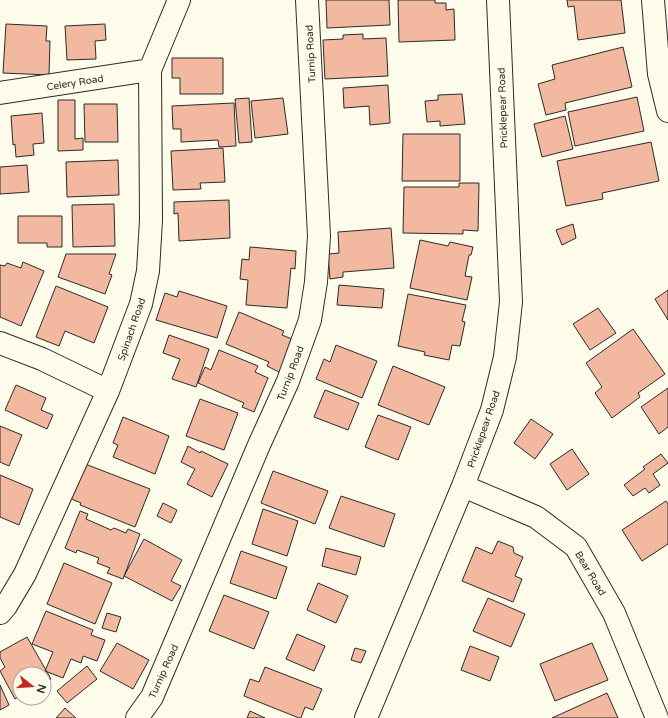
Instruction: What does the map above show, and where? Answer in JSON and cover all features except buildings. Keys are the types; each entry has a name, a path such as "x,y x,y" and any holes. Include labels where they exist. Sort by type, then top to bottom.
{"street":[{"name":"Spinach Road","path":"0,612 6,606 25,574 108,391 141,304 148,271 151,220 150,70 179,0"},
{"name":"Turnip Road","path":"137,718 152,697 259,445 288,381 310,320 316,282 319,236 308,0"},
{"name":"Pricklepear Road","path":"366,718 463,486 492,410 505,357 512,302 504,164 498,0"},
{"path":"652,0 659,74 668,111"},
{"name":"Celery Road","path":"0,93 150,70"},
{"path":"0,343 42,359 108,391"},
{"name":"Bear Road","path":"463,486 536,517 576,547 614,613 657,718"}]}
